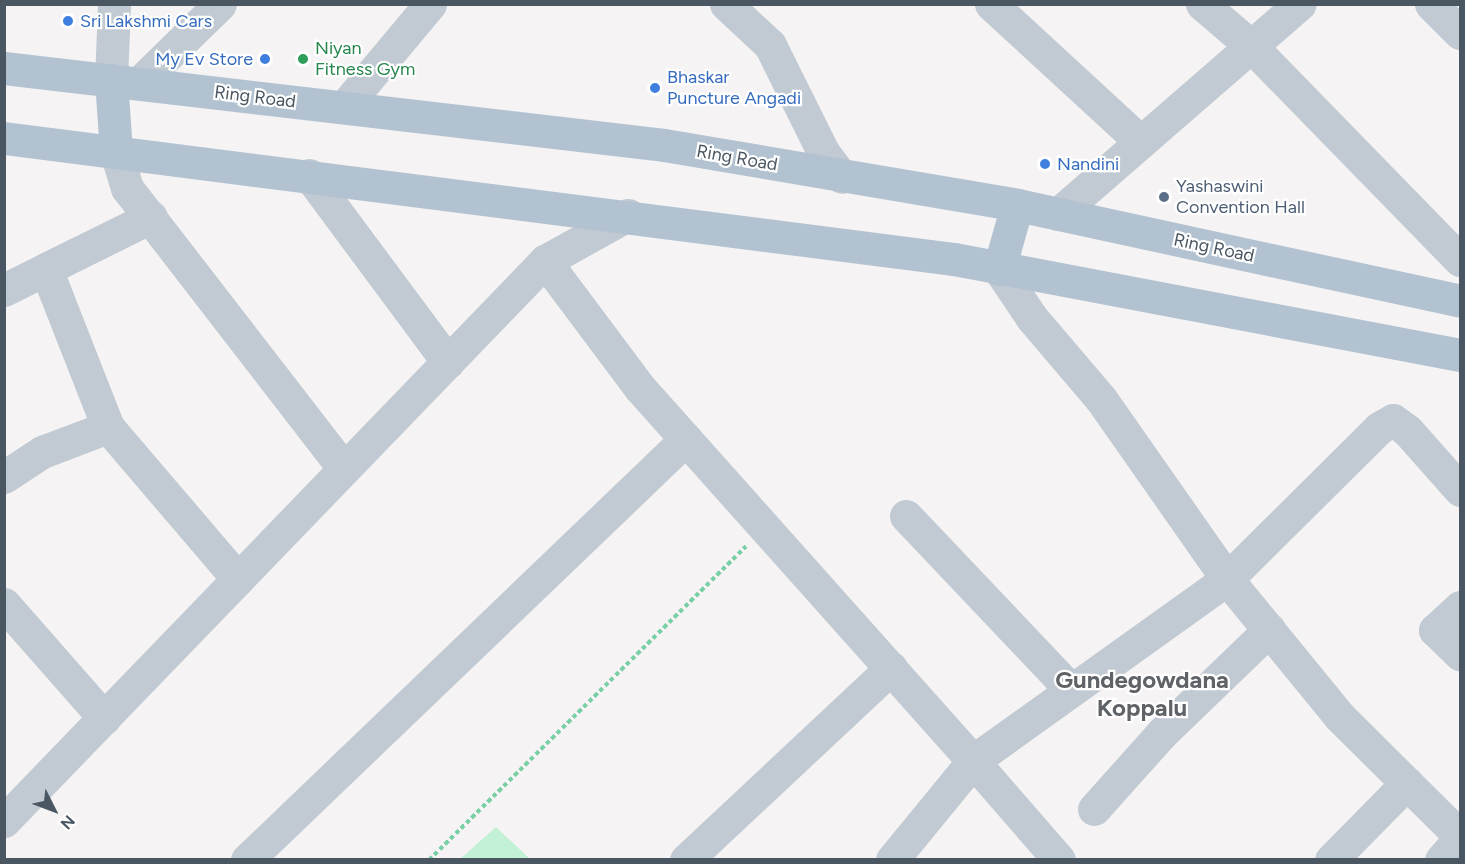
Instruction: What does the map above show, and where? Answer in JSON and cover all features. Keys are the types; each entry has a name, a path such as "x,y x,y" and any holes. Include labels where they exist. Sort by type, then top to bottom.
{"main road":[{"name":"Ring Road","path":"4,68 664,145 1017,205 1461,301"},
{"path":"116,152 125,82"},
{"path":"4,138 628,215 999,269 1461,354"},
{"path":"999,269 1017,205"}],"street":[{"path":"114,4 125,82"},
{"path":"125,82 220,4"},
{"path":"344,107 430,4"},
{"path":"726,4 770,45 823,152 842,177"},
{"path":"992,4 1139,140"},
{"path":"1202,4 1251,46 1461,260"},
{"path":"1058,214 1139,140 1300,4"},
{"path":"1431,4 1461,33"},
{"path":"116,152 128,188 344,469"},
{"path":"309,175 448,362"},
{"path":"4,821 545,261 628,215"},
{"path":"4,290 151,217"},
{"path":"545,261 640,388 766,527 1059,860"},
{"path":"46,269 108,427 238,579"},
{"path":"999,269 1032,318 1101,399 1227,579 1340,716 1461,837 1441,860"},
{"path":"892,860 973,761 1227,579 1393,420 1461,490"},
{"path":"4,477 42,452 108,427"},
{"path":"247,860 686,439"},
{"path":"906,516 1071,690"},
{"path":"4,604 104,718"},
{"path":"1461,607 1435,630 1461,654"},
{"path":"1094,809 1162,733 1269,630"},
{"path":"686,860 891,668"},
{"path":"1331,860 1407,783"}],"path":[{"path":"429,860 766,527"}],"green space":[{"path":"496,827 530,859 460,859"}],"place":[{"name":"Sri Lakshmi Cars","path":"68,21"},
{"name":"My Ev Store","path":"265,59"},
{"name":"Niyan Fitness Gym","path":"303,59"},
{"name":"Bhaskar Puncture Angadi","path":"655,88"},
{"name":"Nandini","path":"1045,164"},
{"name":"Yashaswini Convention Hall","path":"1164,197"}],"district":[{"name":"Gundegowdana Koppalu","path":"1142,694"}]}
